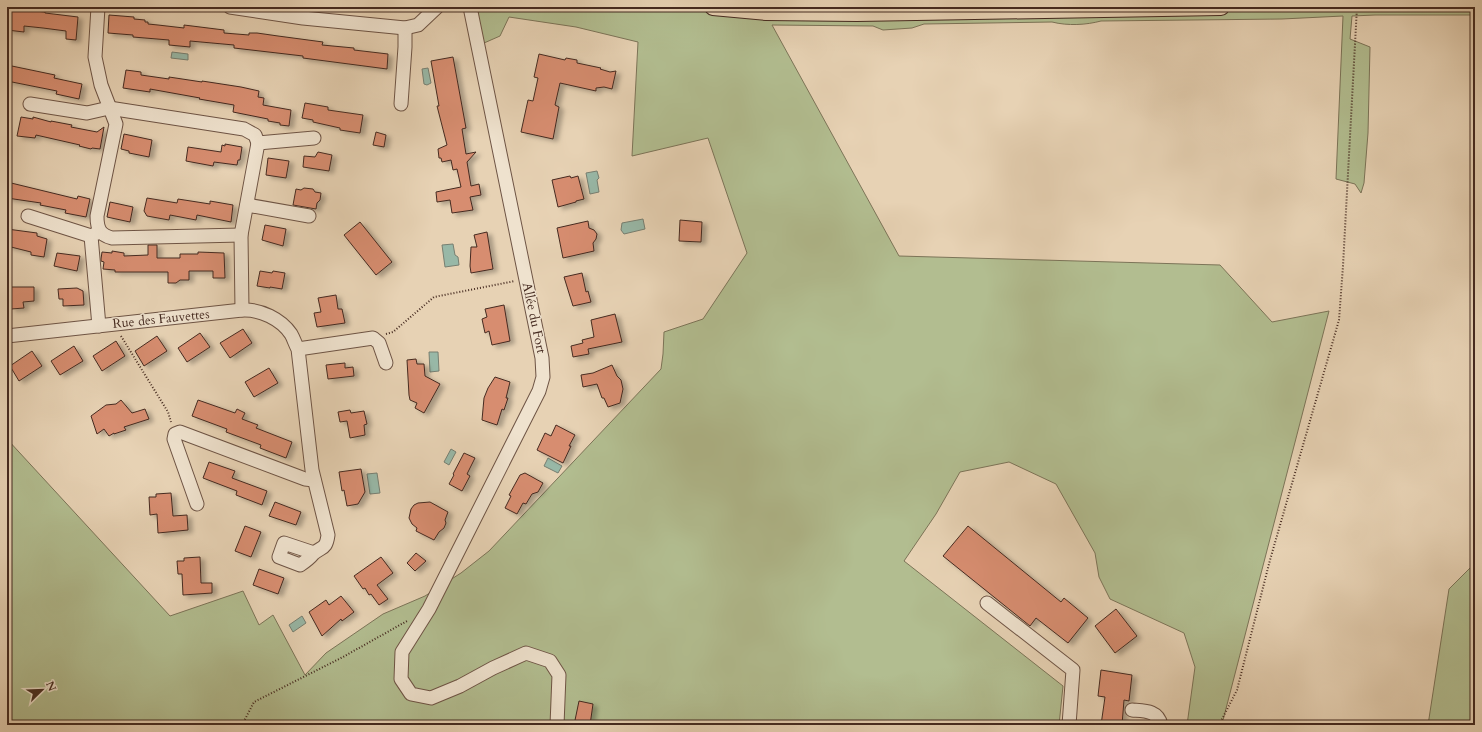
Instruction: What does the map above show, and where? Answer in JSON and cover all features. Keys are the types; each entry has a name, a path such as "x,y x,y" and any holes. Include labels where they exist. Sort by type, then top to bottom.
{"main road":[{"path":"713,7 766,12 857,13 1221,7"}],"street":[{"path":"98,7 95,57 101,85 116,124 95,234 99,326"},
{"path":"230,7 303,18 405,28 418,26 437,7"},
{"name":"Allée du Fort","path":"470,7 542,358 543,377 539,391 429,608 402,652 401,679 411,694 431,698 460,686 493,668 526,654 550,661 559,675 557,725"},
{"path":"400,104 405,47 405,28"},
{"path":"30,104 87,112 109,108 244,130 255,135 258,143 241,235 242,310"},
{"path":"258,143 314,138"},
{"path":"247,205 309,216"},
{"path":"28,216 112,238 241,235"},
{"name":"Rue des Fauvettes","path":"7,336 242,310 263,313 278,321 291,334 298,349 314,480 328,534 327,543 321,550 314,553"},
{"path":"298,349 374,338 379,343 386,363"},
{"path":"197,504 174,439 175,434 180,432 305,479 314,480"},
{"path":"987,603 1073,670 1069,725"},
{"path":"1132,710 1151,712 1157,716 1161,725"}],"path":[{"path":"1219,725 1237,690 1270,560 1338,320 1343,266 1357,7"},
{"path":"374,338 393,332 434,297 526,279"},
{"path":"118,324 118,332 168,412 175,434"},
{"path":"242,725 254,702 343,658 409,620"}],"shaded area":[{"path":"478,7 1475,7 1475,15 1352,16 1350,39 1370,47 1368,133 1364,183 1361,193 1355,184 1336,179 1343,16 1282,19 1101,21 1077,24 1052,22 924,24 912,28 883,30 873,26 772,25 899,256 1220,265 1272,322 1329,311 1222,724 1187,725 1195,667 1184,633 1110,599 1099,577 1095,553 1056,484 1009,462 960,472 936,514 904,561 1063,686 1059,725 7,725 7,439 170,616 243,591 259,625 273,615 305,675 326,653 383,614 425,596 461,573 489,551 661,369 664,332 703,319 747,253 708,138 632,156 638,42 576,27 509,17 500,36 484,43 474,9"},
{"path":"172,52 188,54 188,60 171,58"},
{"path":"428,68 431,83 427,85 424,84 422,69"},
{"path":"597,171 599,178 597,180 599,192 590,194 586,173"},
{"path":"643,219 645,229 624,234 621,230 622,223"},
{"path":"453,244 455,255 458,257 459,265 445,267 442,245"},
{"path":"429,352 438,352 439,371 430,372"},
{"path":"451,449 456,452 449,465 444,462"},
{"path":"548,458 562,466 558,473 544,466"},
{"path":"377,473 380,493 370,494 367,474"},
{"path":"1475,563 1475,725 1428,725 1449,589"},
{"path":"302,616 306,623 293,632 289,625"}],"building":[{"path":"14,9 78,17 76,40 66,39 66,31 24,26 24,32 7,30 7,11 14,11"},
{"path":"109,15 134,17 134,19 145,20 148,24 184,28 184,25 224,30 224,33 249,35 249,33 257,33 323,42 322,45 354,48 354,50 388,54 387,69 303,58 303,56 234,48 234,45 190,41 190,47 169,45 169,40 108,33"},
{"path":"539,54 565,60 566,58 577,60 577,63 601,68 600,69 610,72 616,71 612,89 604,87 596,88 596,91 560,83 555,105 559,107 553,139 521,132 528,100 533,101 538,78 534,77"},
{"path":"453,57 466,128 462,129 466,154 476,152 467,162 471,186 479,184 481,195 470,197 473,210 452,213 450,200 437,202 436,192 461,187 457,169 453,170 451,160 442,162 441,158 439,158 438,149 447,145 437,106 439,106 431,61"},
{"path":"7,65 55,75 54,78 82,84 79,99 56,94 57,91 7,81"},
{"path":"126,70 141,72 141,75 169,79 169,77 202,81 259,91 258,97 264,98 263,105 291,110 289,126 268,121 268,119 233,112 234,105 150,89 150,92 123,88"},
{"path":"305,103 328,107 328,110 363,115 360,133 340,130 340,128 302,118"},
{"path":"21,117 33,119 33,117 97,132 104,127 100,149 91,149 36,135 35,138 17,136"},
{"path":"376,132 386,135 384,147 373,145"},
{"path":"124,134 152,140 149,157 129,153 129,151 121,149"},
{"path":"225,144 242,147 240,160 238,160 237,165 214,162 213,166 186,161 188,147 221,152 222,145 225,146"},
{"path":"318,152 332,155 329,171 303,167 304,156 315,157"},
{"path":"268,158 289,161 286,178 266,175"},
{"path":"570,176 571,178 578,176 584,199 558,207 552,180"},
{"path":"7,182 77,199 78,196 90,199 86,217 65,213 66,210 40,205 41,203 7,198"},
{"path":"304,188 313,189 315,192 321,193 316,209 293,205 296,189 301,190"},
{"path":"147,198 177,203 178,199 210,204 210,201 233,205 231,222 197,215 196,220 170,215 169,220 147,216 144,211"},
{"path":"110,202 133,207 130,222 107,217"},
{"path":"680,220 702,222 701,242 679,241"},
{"path":"588,221 589,228 594,230 597,234 593,243 594,251 563,258 557,228"},
{"path":"360,222 392,262 376,275 344,235"},
{"path":"265,225 286,229 283,246 262,240"},
{"path":"7,229 37,233 37,236 47,239 44,257 31,255 31,252 7,246"},
{"path":"487,232 493,269 471,273 471,247 477,247 474,235"},
{"path":"148,245 157,245 157,258 180,258 180,254 198,254 198,252 224,253 225,278 213,278 213,271 189,271 189,280 180,280 176,283 168,283 168,272 115,272 115,270 103,269 104,262 101,261 102,252 112,253 112,251 124,253 124,256 148,255"},
{"path":"57,253 80,256 77,271 54,266"},
{"path":"260,271 285,273 282,289 257,286"},
{"path":"582,273 586,292 588,291 591,302 573,306 564,277"},
{"path":"10,287 34,287 34,301 23,302 24,308 11,309"},
{"path":"77,288 83,291 84,305 63,306 63,299 59,299 58,289"},
{"path":"336,295 338,309 342,309 345,323 317,327 314,313 321,312 318,298"},
{"path":"504,305 510,341 492,345 489,331 485,333 482,319 487,317 485,309"},
{"path":"615,314 622,342 588,349 589,354 573,357 571,346 583,343 582,340 594,337 591,320"},
{"path":"243,329 252,343 230,358 220,343"},
{"path":"200,333 210,347 187,362 178,348"},
{"path":"157,336 167,351 144,366 135,351"},
{"path":"116,341 125,356 102,371 93,356"},
{"path":"74,346 83,361 60,375 51,361"},
{"path":"32,351 42,366 19,381 10,366"},
{"path":"416,359 417,364 424,364 425,376 440,384 424,413 415,408 417,403 410,400 409,395 407,360"},
{"path":"345,363 345,368 353,367 354,376 328,379 326,365"},
{"path":"612,365 617,376 621,380 623,389 620,403 608,407 604,398 602,398 597,384 583,387 581,375 593,373"},
{"path":"269,368 278,383 254,397 245,382"},
{"path":"495,377 510,382 506,398 508,398 504,410 502,409 497,425 482,420 484,398"},
{"path":"121,400 132,413 145,409 149,419 124,427 126,430 109,436 104,429 97,434 91,416 106,405 116,404"},
{"path":"198,400 235,413 237,409 245,413 242,419 258,425 256,428 292,442 286,458 260,448 261,445 226,432 227,429 192,416"},
{"path":"350,410 351,413 364,411 367,424 364,425 365,435 350,438 347,421 340,422 338,412"},
{"path":"556,425 575,435 563,463 537,450 545,433 551,436"},
{"path":"464,453 475,458 467,474 470,476 462,491 449,484"},
{"path":"209,462 235,471 232,478 267,491 262,505 236,495 237,491 203,478"},
{"path":"361,469 365,492 358,504 347,506 344,490 342,491 339,472"},
{"path":"525,473 543,483 538,492 532,494 526,504 523,503 517,514 505,508 511,496 509,495 520,475"},
{"path":"171,493 173,516 187,515 188,530 158,533 157,514 150,515 149,497 156,497 156,494"},
{"path":"275,502 301,512 296,525 269,516"},
{"path":"430,502 448,512 444,528 439,532 434,540 416,531 417,528 412,524 409,518 411,509 414,505 418,503"},
{"path":"245,526 261,532 251,557 235,551"},
{"path":"968,526 1061,602 1064,598 1088,618 1068,643 1036,618 1030,626 943,556"},
{"path":"416,553 426,561 415,571 407,563"},
{"path":"200,557 201,583 212,583 212,593 183,595 182,574 178,574 177,561 184,561 184,558"},
{"path":"381,557 393,573 377,585 388,599 379,605 371,594 369,595 365,588 363,589 354,576"},
{"path":"259,569 284,578 278,594 253,585"},
{"path":"341,596 354,612 342,621 341,619 322,636 309,612 326,600 329,605"},
{"path":"1116,609 1137,636 1115,653 1095,626"},
{"path":"1101,670 1132,675 1129,701 1124,700 1122,725 1101,725 1105,697 1098,696"},
{"path":"579,701 593,704 590,725 574,725"}]}
